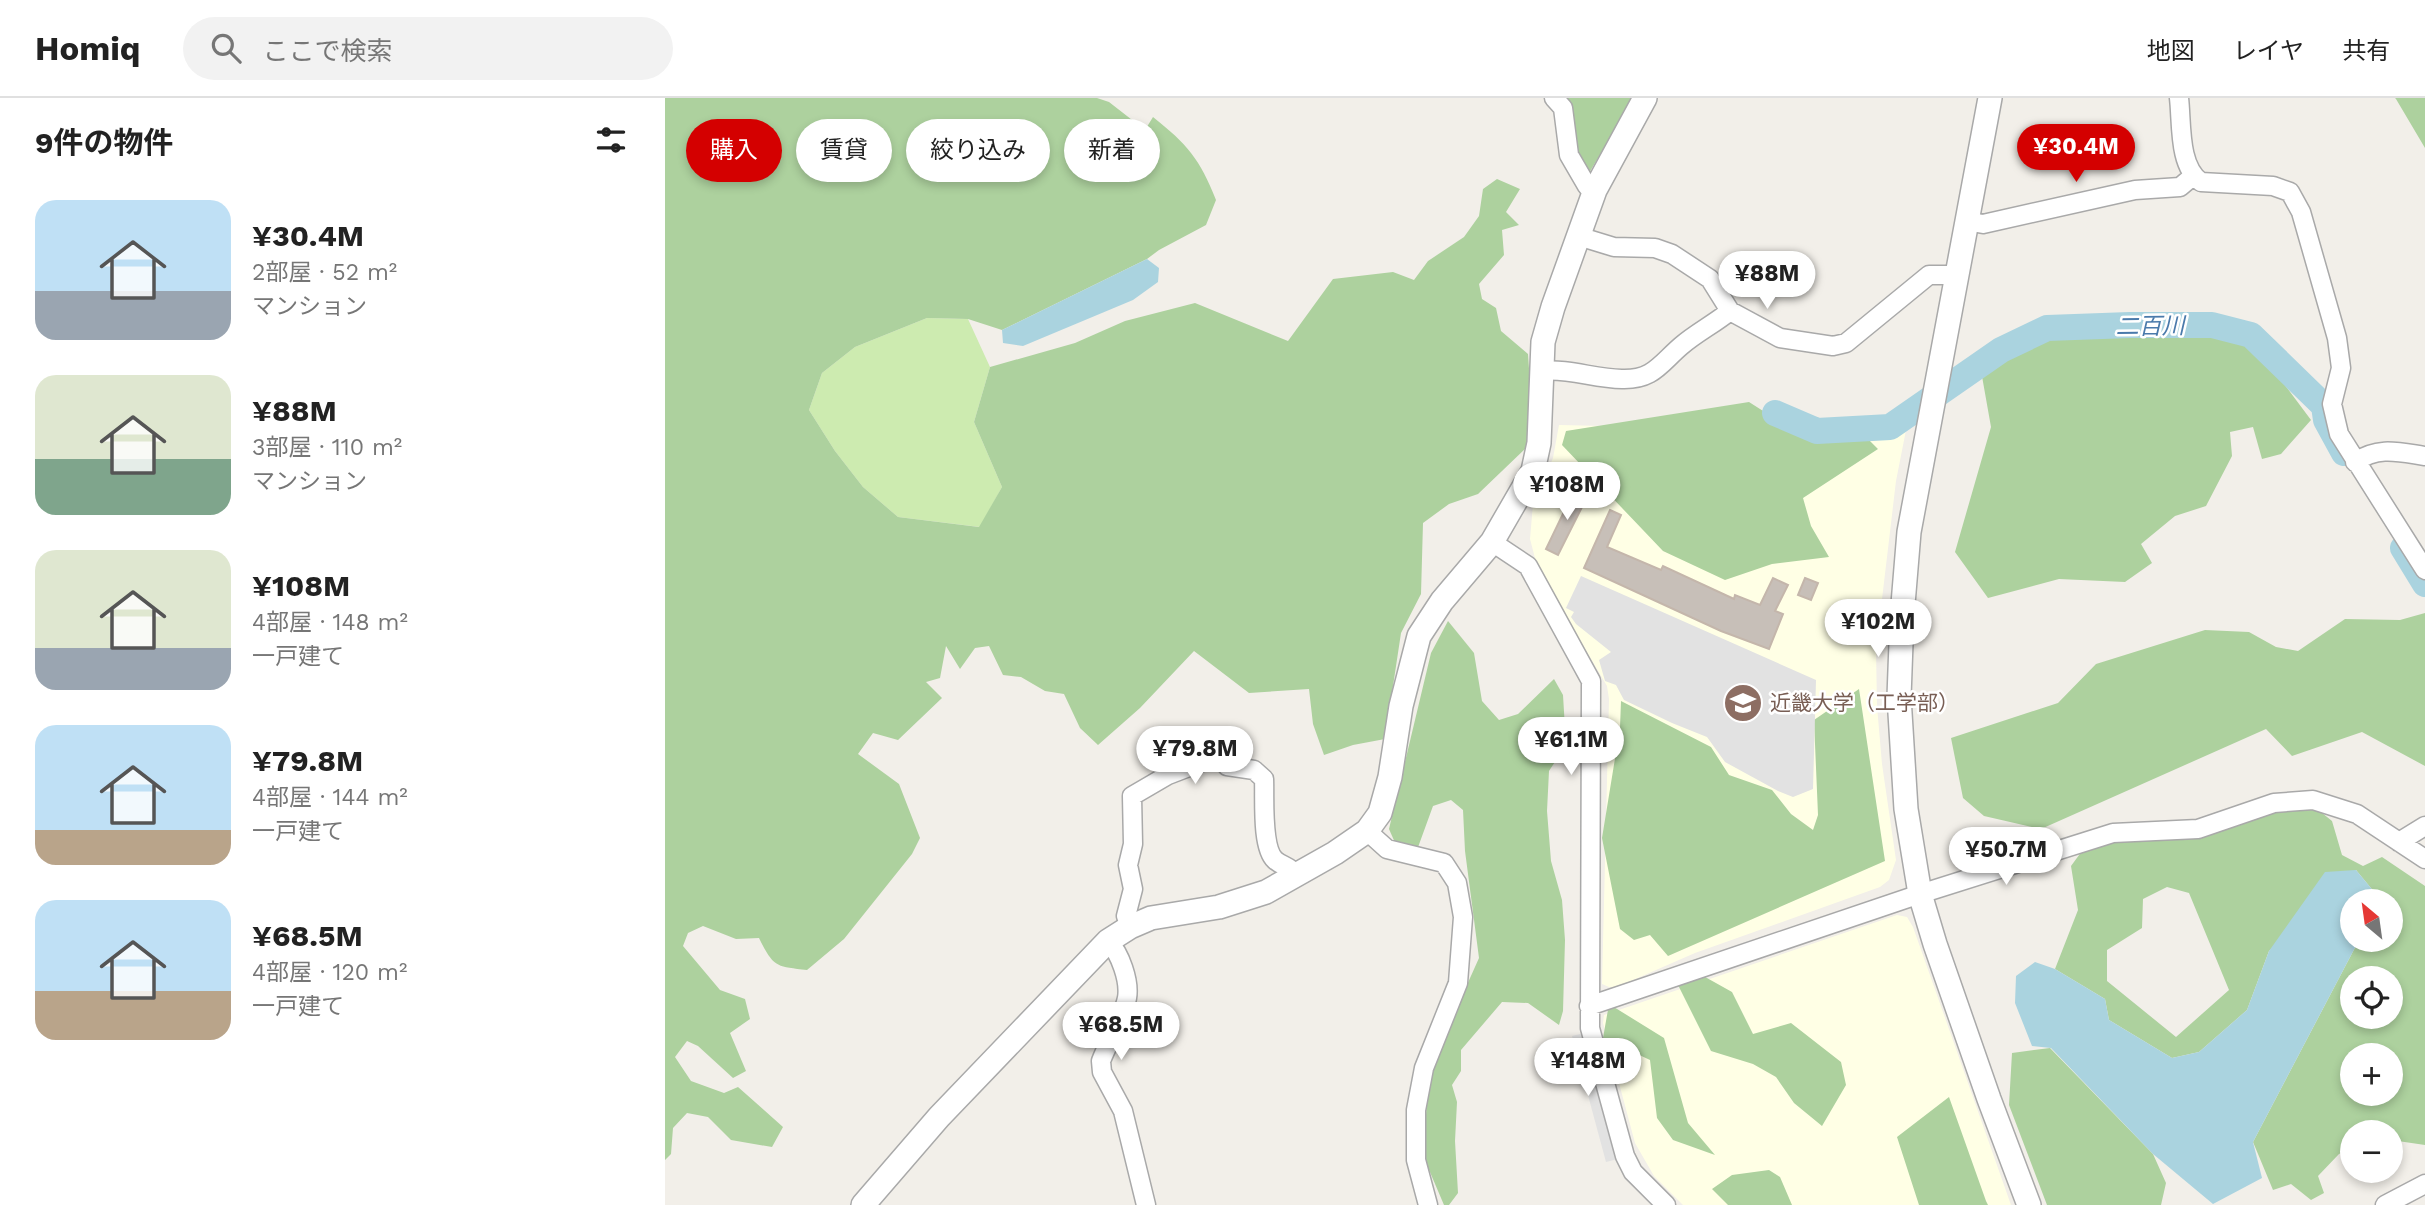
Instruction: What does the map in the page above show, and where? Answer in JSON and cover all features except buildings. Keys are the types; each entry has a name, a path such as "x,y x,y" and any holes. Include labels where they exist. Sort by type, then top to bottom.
{"street":[{"path":"1553,98 1563,108 1569,155 1587,186 1595,190"},
{"path":"863,1205 939,1117 1108,941 1151,918 1219,906 1266,892 1297,876 1367,831 1380,813 1390,777 1401,705 1419,636 1441,600 1492,542 1533,471 1539,443 1543,342 1595,190 1645,98"},
{"path":"1990,98 1909,531 1899,697 1906,809 1920,894 1980,1073 2029,1205"},
{"path":"2179,98 2185,157 2193,176 2201,181 2273,186 2290,192 2301,212 2337,338 2341,368 2332,404 2339,434 2425,570"},
{"path":"1966,221 1983,224 2135,190 2180,187 2193,176"},
{"path":"1578,236 1614,247 1655,248 1672,254 1710,278 1730,312 1780,338 1833,346 1846,343 1929,275 1957,275"},
{"path":"1542,371 1556,369 1637,379 1656,371 1681,345 1730,312"},
{"path":"2355,462 2368,453 2383,451 2425,456"},
{"path":"1492,542 1528,566 1591,681 1590,1028 1619,1142 1633,1172 1666,1205"},
{"path":"1130,927 1126,916 1133,889 1128,865 1133,844 1132,796 1168,775 1220,755 1227,766 1254,770 1264,779 1268,846 1275,860 1291,867 1297,876"},
{"path":"1589,1006 1920,894 2113,833 2198,829 2274,803 2313,800 2357,814 2425,859"},
{"path":"2399,842 2425,826"},
{"path":"1367,831 1387,849 1444,863 1457,883 1463,917 1458,983 1424,1068 1416,1110 1416,1160 1428,1205"},
{"path":"1108,941 1115,947 1123,965 1127,997 1101,1061 1102,1072 1123,1111 1146,1205"},
{"path":"2385,1205 2425,1184"}],"shaded area":[{"name":"近畿大学（工学部）","path":"1559,425 1888,432 1907,425 1896,481 1876,650 1882,764 1896,860 1889,880 1880,887 1695,953 1617,987 1602,984 1609,699 1607,686 1535,558 1530,539 1533,504 1553,458"},
{"path":"1581,576 1816,680 1813,789 1793,797 1778,791 1725,762 1707,737 1624,700 1616,685 1605,681 1599,660 1611,652 1576,624 1571,617 1574,612 1566,608"},
{"path":"1897,915 1907,917 1913,927 2011,1205 1683,1205 1654,1176 1635,1143 1603,1023 1604,1015"},
{"path":"1584,1033 1618,1159 1606,1162 1572,1036"}],"green space":[{"path":"665,98 1097,98 1109,102 1131,119 1064,119 1064,182 1160,182 1160,123 1191,153 1216,200 1206,225 1147,259 1002,330 968,319 927,318 855,347 822,373 809,410 835,451 863,487 898,517 979,527 1002,487 974,422 990,367 1075,343 1125,321 1195,303 1288,341 1333,279 1393,272 1414,280 1428,261 1464,237 1479,216 1483,189 1497,179 1520,189 1506,212 1519,225 1502,230 1504,255 1479,284 1482,299 1496,308 1501,331 1528,354 1532,412 1528,446 1478,494 1449,504 1423,523 1421,594 1401,633 1385,739 1353,745 1324,755 1313,724 1309,689 1249,693 1194,651 1140,708 1098,745 1080,728 1064,694 1045,691 1021,677 1003,675 989,646 975,648 960,669 946,646 940,678 926,682 942,698 898,740 873,733 858,754 899,784 920,838 912,854 844,939 807,970 777,964 768,955 759,938 736,939 703,926 688,933 683,946 720,990 745,999 750,1019 730,1033 746,1071 733,1078 698,1046 687,1041 675,1057 691,1081 724,1093 738,1087 783,1127 772,1147 731,1140 708,1117 687,1113 673,1128 671,1154 665,1160"},
{"path":"1547,98 1634,98 1589,173"},
{"path":"2425,98 2425,148 2396,99"},
{"path":"927,318 968,319 990,367 974,422 1002,487 980,527 898,517 863,487 835,451 809,410 822,373 855,347"},
{"path":"2109,322 2190,322 2252,341 2311,420 2281,454 2262,459 2253,427 2230,432 2232,456 2206,506 2175,516 2141,544 2152,563 2125,582 2059,579 1988,598 1955,552 1991,427 1980,365 2030,338"},
{"path":"1749,402 1771,416 1818,436 1868,439 1878,449 1803,498 1811,526 1829,557 1772,564 1725,580 1663,551 1562,445 1566,431"},
{"path":"2425,613 2425,766 2362,732 2292,756 2266,729 2041,829 1984,816 1963,798 1951,738 2058,703 2096,664 2205,630 2249,632 2276,647 2298,651 2345,619 2400,620"},
{"path":"1448,621 1474,653 1482,701 1499,720 1518,714 1554,679 1563,695 1566,745 1549,771 1547,811 1551,861 1562,900 1565,940 1563,1011 1559,1025 1528,1003 1502,1002 1461,1050 1461,1071 1452,1085 1457,1102 1455,1141 1458,1193 1449,1205 1444,1205 1424,1158 1428,1072 1479,958 1465,851 1463,810 1451,800 1433,806 1417,850 1396,845 1389,829 1431,653"},
{"path":"1859,689 1885,861 1668,956 1650,935 1634,940 1620,929 1602,838 1620,728 1621,701 1711,747 1729,775 1772,790 1791,814 1813,830 1818,815 1814,720"},
{"path":"2311,804 2332,821 2342,855 2363,866 2382,857 2425,886 2425,1145 2403,1142 2403,1120 2340,1120 2340,1154 2318,1176 2324,1193 2311,1200 2291,1184 2273,1190 2253,1142 2340,976 2340,1029 2403,1029 2403,966 2345,966 2353,952 2403,952 2403,889 2372,889 2356,870 2269,951 2247,1010 2199,1052 2172,1058 2109,1020 2105,999 2055,969 2078,910 2071,866 2082,851 2112,839 2273,807","holes":["2167,887 2189,893 2229,990 2176,1037 2107,981 2107,950 2142,928 2143,899"]},
{"path":"1698,973 1732,992 1753,1034 1791,1023 1841,1062 1846,1085 1822,1126 1794,1103 1776,1077 1753,1064 1711,1051 1677,983"},
{"path":"1609,1004 1664,1038 1688,1123 1715,1155 1673,1140 1657,1118 1650,1060 1603,1038"},
{"path":"2050,1048 2153,1154 2166,1183 2161,1205 2047,1205 2009,1105 2012,1053"},
{"path":"1949,1097 1988,1205 1919,1205 1897,1137"},
{"path":"1769,1170 1780,1177 1792,1205 1728,1205 1712,1189 1732,1175"}],"water":[{"path":"1147,259 1159,268 1158,282 1133,300 1023,346 1003,343 1002,330"},
{"path":"2356,870 2372,889 2340,889 2340,952 2353,952 2345,966 2340,966 2340,976 2253,1142 2262,1178 2213,1204 2153,1154 2051,1048 2032,1046 2015,1003 2016,976 2035,962 2055,969 2105,999 2109,1020 2172,1058 2199,1052 2247,1010 2269,951 2325,872"}],"waterway":[{"name":"二百川","path":"1775,413 1817,431 1890,427 2001,350 2047,328 2212,325 2251,335 2324,406 2326,420 2344,453"},
{"name":"二百川","path":"2403,548 2425,584"}],"place":[{"name":"近畿大学（工学部）","path":"1743,703"}]}
